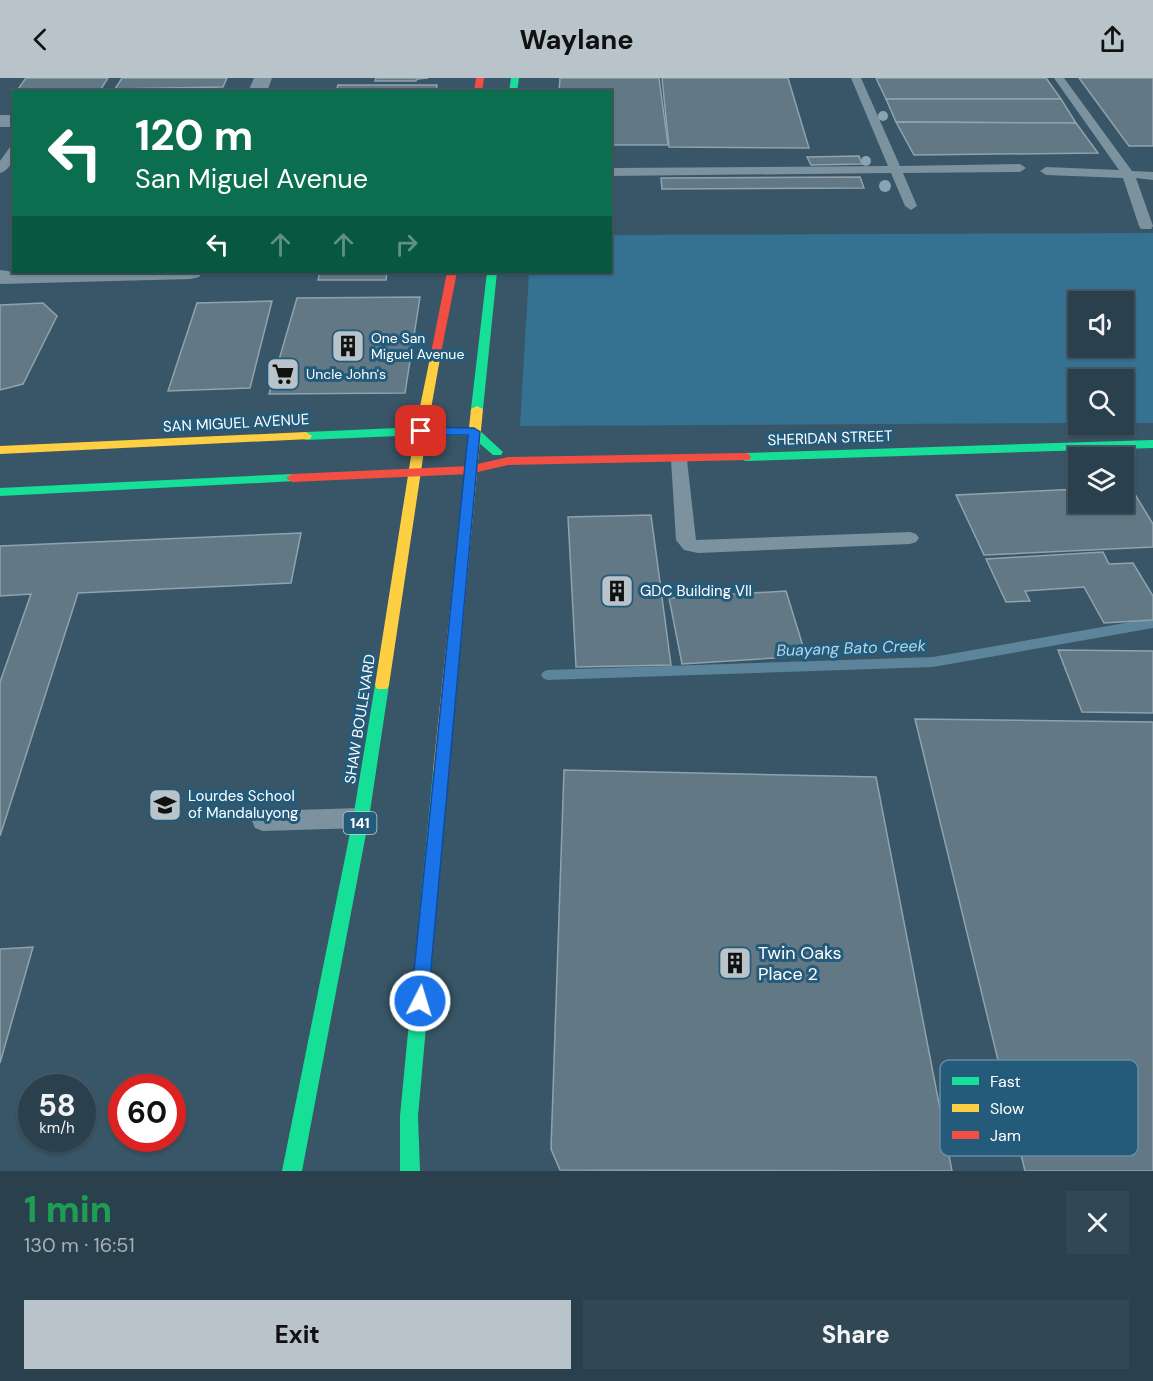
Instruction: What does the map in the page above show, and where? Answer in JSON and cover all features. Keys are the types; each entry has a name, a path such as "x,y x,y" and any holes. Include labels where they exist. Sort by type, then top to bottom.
{"main road":[{"name":"SHAW BOULEVARD","path":"292,1171 361,818 414,472 452,273"},
{"path":"403,1171 469,470 492,273"},
{"name":"SAN MIGUEL AVENUE","path":"0,450 421,431 474,432"},
{"path":"474,432 508,461"},
{"name":"SHERIDAN STREET","path":"469,470 508,461 532,463 679,460 1153,444"},
{"path":"0,492 469,470"},
{"path":"409,1116 410,1171"}],"street":[{"path":"0,278 159,273"}],"lane":[{"path":"856,78 911,206"},
{"path":"1059,78 1128,174 1146,226"},
{"path":"0,169 12,153"},
{"path":"612,172 1020,168"},
{"path":"1046,171 1153,176"},
{"path":"679,460 685,540 690,545 910,538"},
{"path":"263,821 361,818"}],"shaded area":[{"path":"612,204 614,235 1153,233 1153,423 1134,423 1134,369 1068,369 1068,423 520,426 529,273 612,273"}],"building":[{"path":"26,78 108,78 100,90 17,90"},
{"path":"122,78 227,78 223,87 115,89"},
{"path":"376,78 428,78 416,81 375,81"},
{"path":"560,78 659,78 668,145 612,145 612,90 559,90"},
{"path":"662,78 788,78 809,148 669,147"},
{"path":"876,78 1046,78 1061,99 886,99"},
{"path":"1079,78 1153,78 1153,146 1129,146"},
{"path":"338,85 437,85 436,90 337,90"},
{"path":"886,99 1061,99 1076,123 896,122"},
{"path":"896,122 1076,123 1098,153 914,155"},
{"path":"859,156 862,164 811,165 807,157"},
{"path":"860,177 864,188 662,189 661,178"},
{"path":"320,273 387,273 386,280 318,280"},
{"name":"One San Miguel Avenue","path":"420,297 405,393 269,394 297,298"},
{"path":"272,301 250,388 168,391 197,303"},
{"path":"43,303 57,316 23,384 0,390 0,305"},
{"path":"1068,489 1068,513 1134,513 1134,493 1153,524 1153,547 984,555 956,495"},
{"name":"GDC Building VII","path":"651,515 671,665 576,667 568,517"},
{"path":"301,533 291,583 78,593 0,836 0,682 31,594 0,596 0,546"},
{"path":"1103,552 1109,564 1133,563 1153,596 1153,620 1104,623 1084,587 1025,591 1030,601 1006,602 986,559"},
{"path":"786,591 806,656 682,664 669,598"},
{"path":"1058,650 1153,651 1153,713 1082,712"},
{"path":"915,719 1153,722 1153,1171 1025,1171 1021,1156 1138,1156 1138,1060 998,1060"},
{"name":"Twin Oaks Place 2","path":"564,770 876,777 940,1109 940,1156 949,1156 952,1171 560,1170 551,1149"},
{"path":"33,947 0,1063 0,949"}],"waterway":[{"name":"Buayang Bato Creek","path":"547,675 933,662 1153,623"}],"traffic: fast":[{"path":"513,90 515,78"},
{"path":"477,409 492,273"},
{"path":"306,436 421,431 474,432 497,452"},
{"path":"745,457 1153,444"},
{"path":"0,492 292,478"},
{"path":"292,1171 361,818 382,685"},
{"path":"410,1171 409,1116 441,771"}],"traffic: slow":[{"path":"382,685 421,431 436,353"},
{"path":"441,771 477,409"},
{"path":"0,450 306,436"}],"traffic: jam":[{"path":"478,90 480,78"},
{"path":"436,353 452,273"},
{"path":"292,478 469,470 508,461 745,457"}],"place":[{"name":"One San Miguel Avenue","path":"348,346"},
{"name":"Uncle John's","path":"283,374"},
{"name":"GDC Building VII","path":"617,591"},
{"name":"Lourdes School of Mandaluyong","path":"165,805"},
{"name":"Twin Oaks Place 2","path":"735,963"}],"route":[{"path":"420,1001 474,432 421,431"}]}
